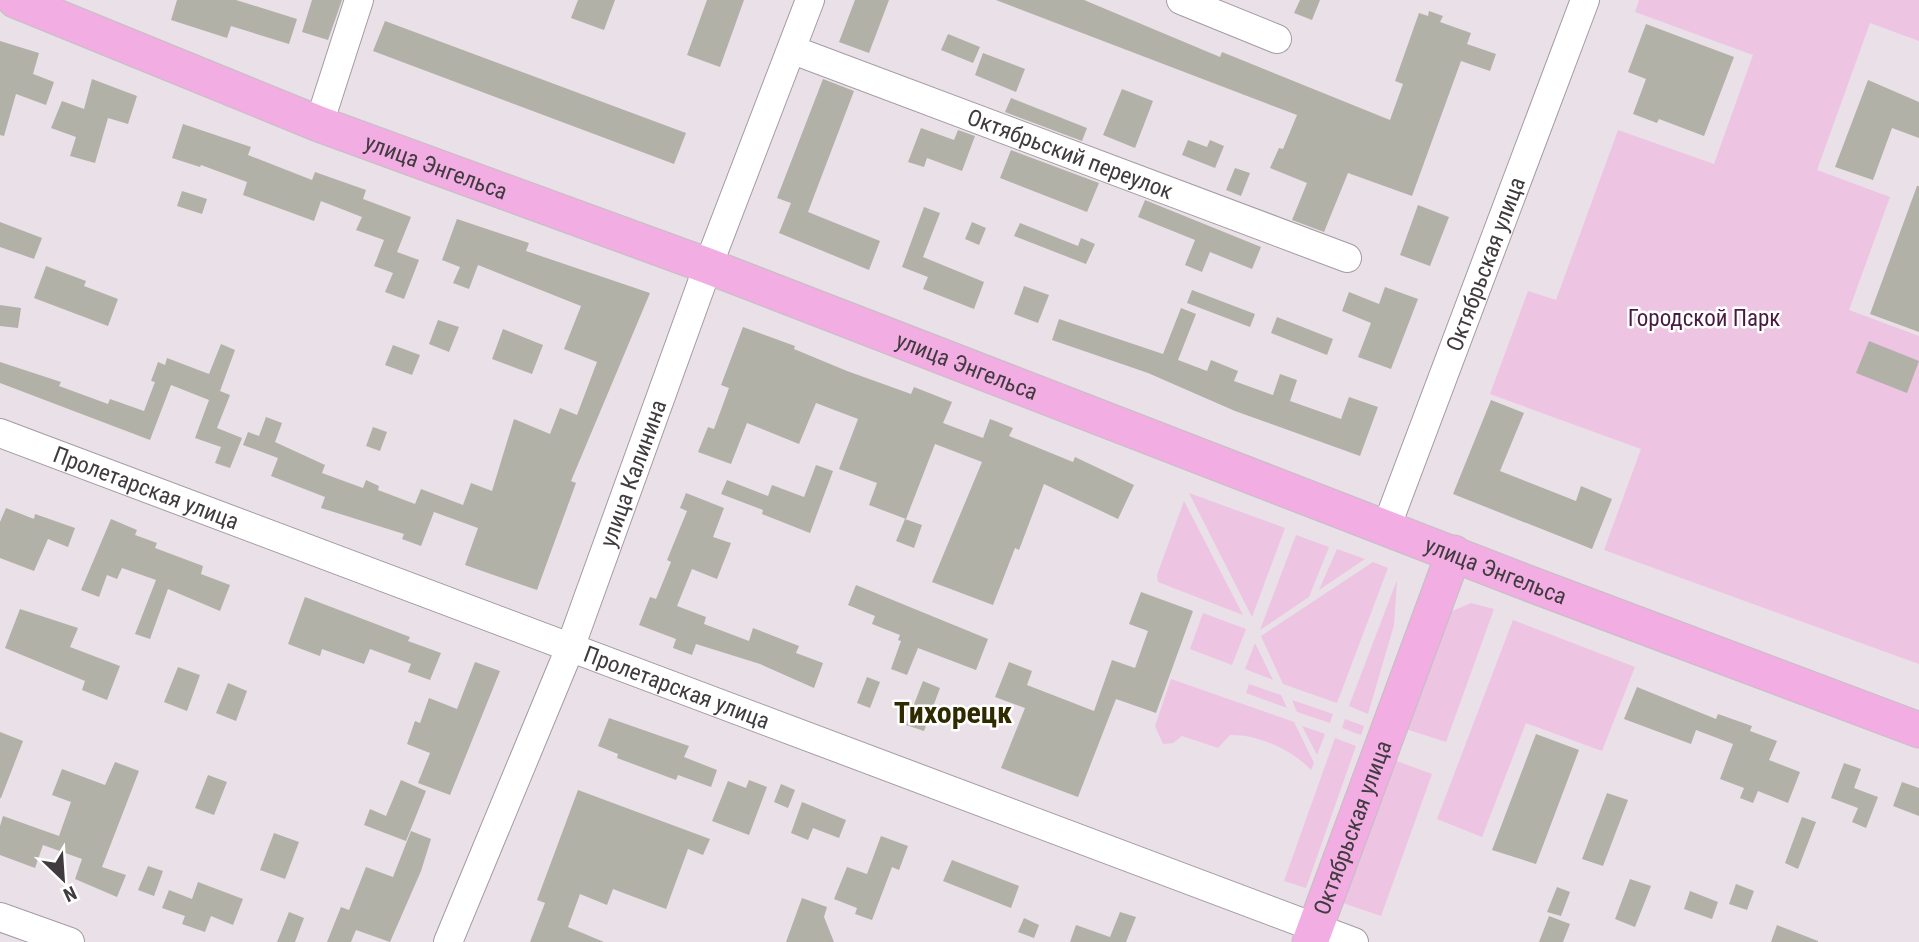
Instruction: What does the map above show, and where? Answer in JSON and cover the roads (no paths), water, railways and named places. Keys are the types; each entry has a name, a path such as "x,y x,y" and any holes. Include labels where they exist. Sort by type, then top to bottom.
{"main road":[{"name":"улица Энгельса","path":"15,0 318,124 708,266 1919,730"},
{"name":"Октябрьская улица","path":"1312,935 1454,553"}],"street":[{"path":"318,124 359,0"},
{"name":"улица Калинина","path":"448,942 570,648 708,266 810,0"},
{"path":"1181,0 1277,39"},
{"name":"Октябрьская улица","path":"1387,528 1585,0"},
{"name":"Октябрьский переулок","path":"793,50 1347,258"},
{"name":"Пролетарская улица","path":"0,433 570,648 1312,935 1353,942"},
{"path":"0,917 71,942"}],"district":[{"name":"Тихорецк","path":"953,712"}],"park label":[{"name":"Городской Парк","path":"1704,318"}]}
